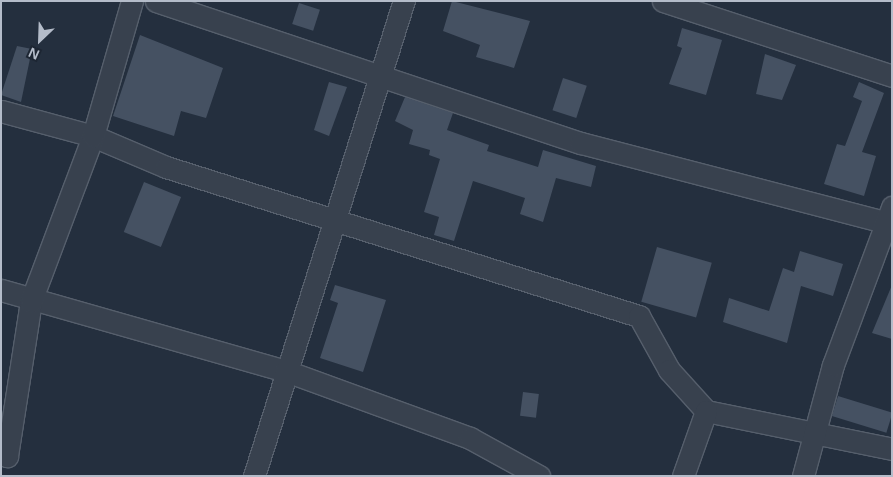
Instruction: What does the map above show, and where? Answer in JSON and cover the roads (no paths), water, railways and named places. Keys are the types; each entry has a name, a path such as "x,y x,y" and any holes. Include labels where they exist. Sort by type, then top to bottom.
{"street":[{"path":"1,453 8,456 31,301 93,136 132,1"},
{"path":"156,1 581,143 890,218 833,365 803,476"},
{"path":"254,476 286,371 384,76 404,1"},
{"path":"663,1 892,76"},
{"path":"1,110 93,136 166,167 639,316 669,370 706,411 892,449"},
{"path":"1,290 31,301 184,339 286,371 470,438 539,476"},
{"path":"683,476 706,411"}]}
